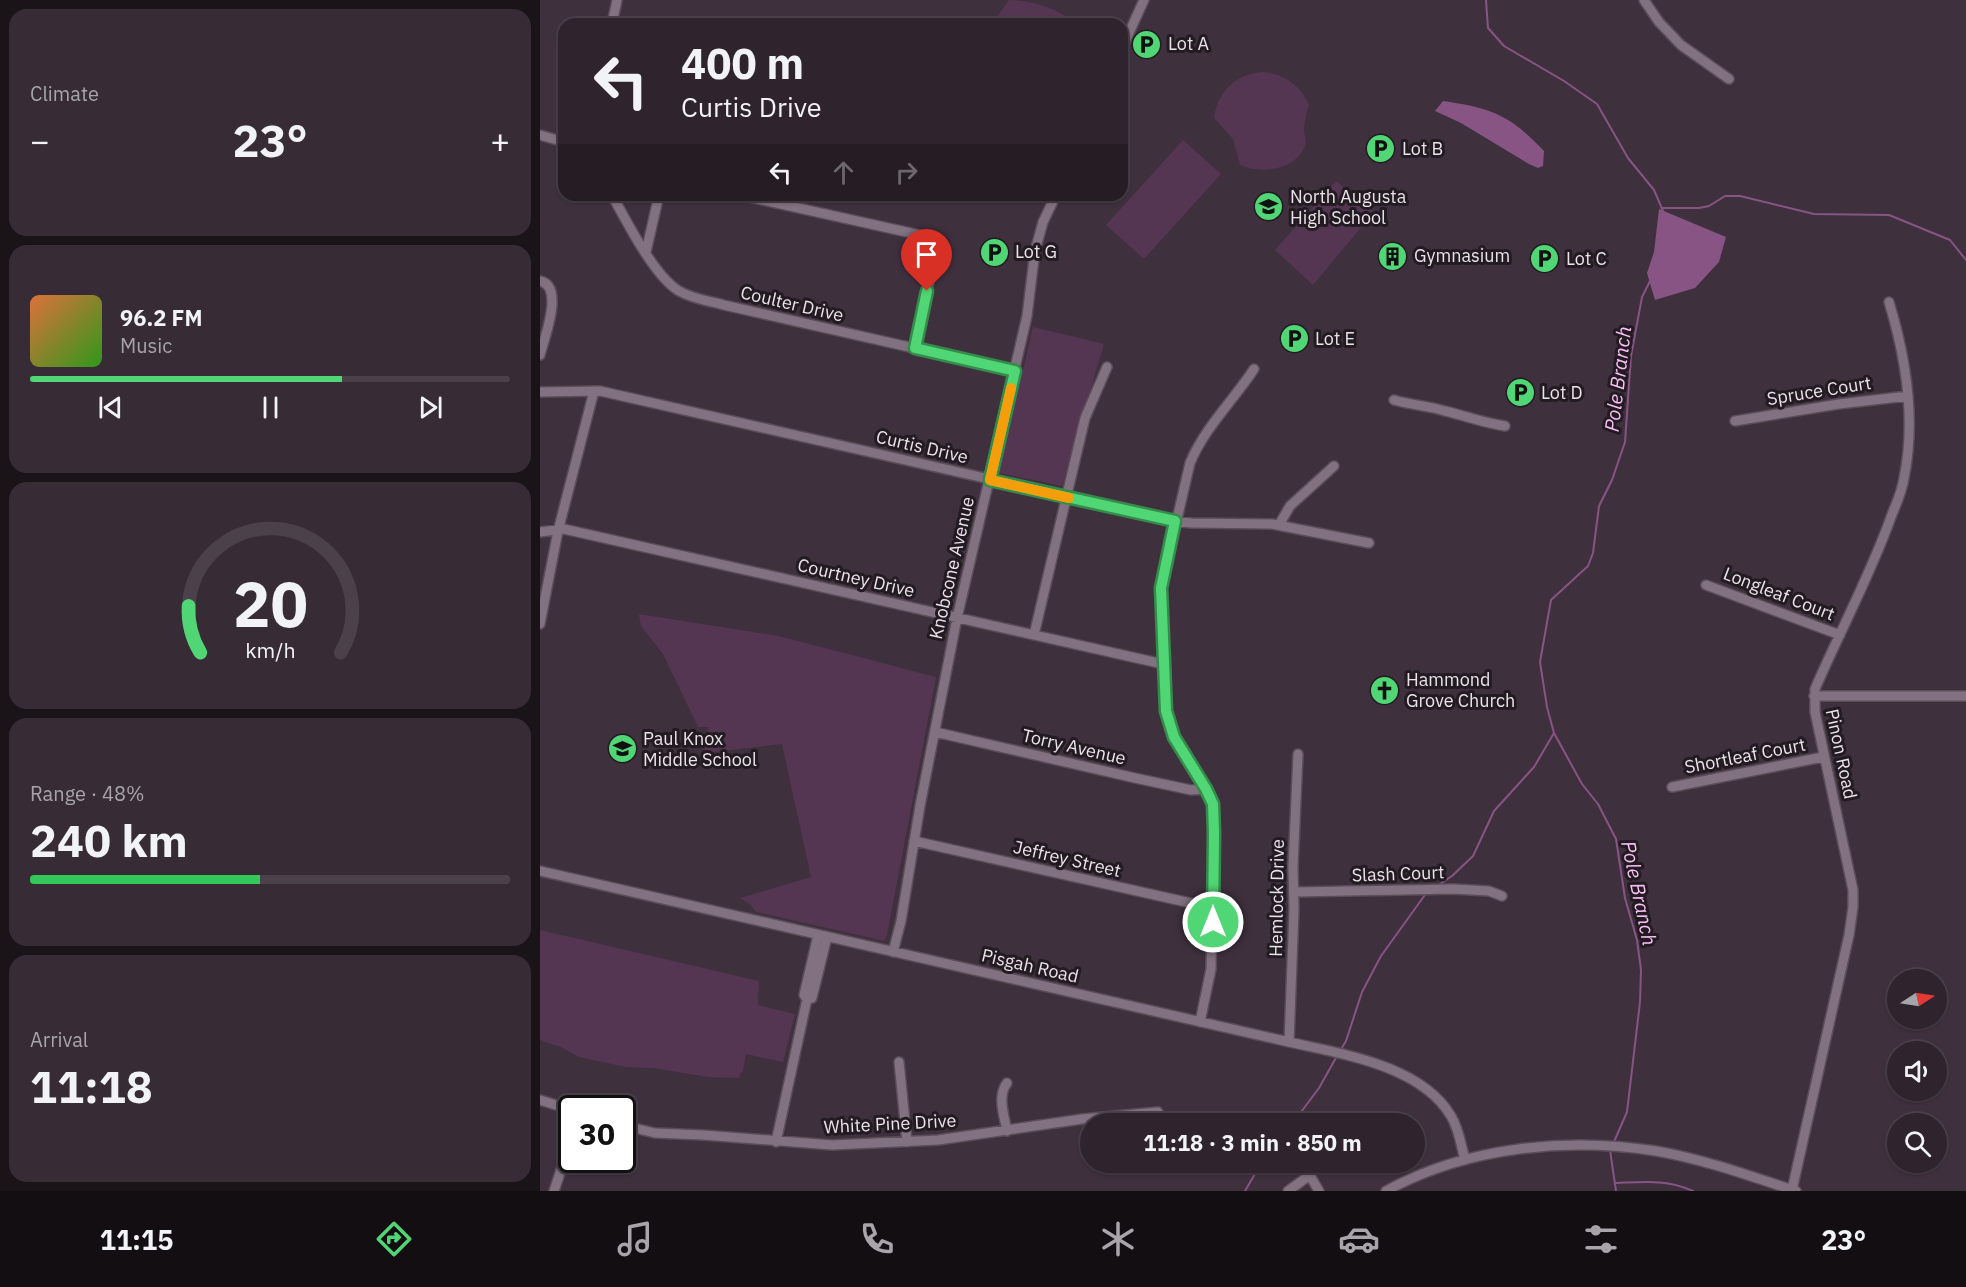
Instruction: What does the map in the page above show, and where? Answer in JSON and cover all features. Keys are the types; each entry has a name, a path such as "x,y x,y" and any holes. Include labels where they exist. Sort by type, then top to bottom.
{"street":[{"path":"613,18 617,0"},
{"path":"1128,35 1144,0"},
{"path":"1644,0 1666,31 1681,45 1729,79"},
{"path":"540,135 558,140"},
{"name":"Coulter Drive","path":"616,201 656,270 670,285 693,297 1015,371"},
{"path":"646,252 658,201"},
{"path":"767,201 938,239 915,348"},
{"name":"Knobcone Avenue","path":"893,952 901,921 914,841 968,565 990,480 1027,316 1035,251 1043,222 1053,201"},
{"path":"540,281 549,285 553,297 540,355"},
{"name":"Pinon Road","path":"1794,1190 1853,907 1853,890 1823,757 1815,712 1815,696 1825,666 1886,533 1902,489 1909,443 1908,396 1896,327 1889,302"},
{"path":"1034,635 1085,418 1107,367"},
{"path":"1200,1022 1211,969 1214,812 1206,789 1179,746 1168,723 1163,664 1161,588 1190,463 1209,427 1254,369"},
{"path":"540,624 558,531 594,391"},
{"name":"Curtis Drive","path":"540,392 594,391 1175,521 1279,525 1369,543"},
{"name":"Spruce Court","path":"1736,421 1839,404 1908,396"},
{"path":"1395,400 1419,407 1445,410 1482,423 1505,426"},
{"path":"1279,525 1290,506 1334,466"},
{"name":"Courtney Drive","path":"540,532 564,529 1163,664"},
{"name":"Longleaf Court","path":"1706,585 1840,635"},
{"path":"1815,696 1966,696"},
{"name":"Torry Avenue","path":"935,732 1191,790 1206,789"},
{"name":"Hemlock Drive","path":"1289,1042 1298,754"},
{"name":"Shortleaf Court","path":"1672,787 1823,757"},
{"name":"Jeffrey Street","path":"914,841 1213,908"},
{"name":"Pisgah Road","path":"540,871 1289,1042 1380,1066 1398,1072 1420,1084 1439,1100 1452,1117 1465,1160"},
{"name":"Slash Court","path":"1294,892 1454,888 1489,891 1502,896"},
{"path":"776,1142 807,999 804,995 822,936"},
{"path":"899,1062 907,1142"},
{"path":"1007,1083 1001,1097 1007,1131"},
{"path":"540,1100 558,1106"},
{"name":"White Pine Drive","path":"636,1128 655,1133 832,1145 960,1138 1082,1119 1158,1112"},
{"path":"1386,1191 1410,1178 1465,1160 1518,1149 1557,1146 1654,1151 1697,1161 1794,1190"},
{"path":"554,1191 560,1173"},
{"path":"1287,1191 1310,1175 1319,1191"}],"shaded area":[{"path":"1009,0 1044,6 1067,18 996,18"},
{"path":"1265,72 1292,82 1302,92 1309,105 1304,128 1306,144 1300,154 1286,165 1267,170 1240,165 1233,139 1214,118 1220,99 1230,85 1246,76"},
{"path":"1443,101 1488,110 1510,121 1544,151 1543,166 1538,168 1529,164 1461,123 1435,111"},
{"path":"1183,140 1221,174 1144,259 1106,225"},
{"path":"1336,181 1374,212 1313,285 1275,250"},
{"path":"1659,209 1726,237 1719,262 1695,288 1655,300 1647,273 1654,252"},
{"path":"1033,327 1104,344 1062,486 999,473"},
{"path":"639,614 779,636 936,677 884,941 756,912 750,904 740,898 811,877 782,744 706,753 702,739 709,738 708,727 698,727 663,654 641,626"},
{"path":"540,930 759,981 758,1005 795,1014 783,1062 746,1054 743,1070 738,1078 708,1077 653,1068 626,1067 579,1057 561,1047 540,1040"}],"waterway":[{"name":"Pole Branch","path":"1486,0 1488,28 1504,46 1564,81 1597,104 1628,158 1654,190 1663,211"},
{"path":"1663,208 1699,208 1709,206 1725,196 1740,196 1814,214 1889,215 1950,240 1966,260"},
{"name":"Pole Branch","path":"1613,1144 1627,1112 1640,1002 1641,970 1637,940 1625,898 1616,839 1598,804 1582,784 1554,733 1547,707 1540,662 1551,600 1588,566 1593,553 1599,506 1612,480 1625,442 1631,356 1642,297 1650,281"},
{"path":"1437,886 1452,876 1473,856 1494,811 1534,767 1554,733"},
{"path":"1340,1051 1346,1041 1362,992 1381,956 1427,892"},
{"path":"1300,1113 1319,1088 1337,1056"},
{"name":"Pole Branch","path":"1610,1150 1616,1191"},
{"path":"1245,1191 1256,1173"},
{"path":"1616,1183 1664,1183 1693,1191"}],"slow traffic":[{"path":"1011,388 990,480 1069,498"}],"place":[{"name":"Lot A","path":"1147,44"},
{"name":"Lot B","path":"1381,149"},
{"name":"North Augusta High School","path":"1269,207"},
{"name":"Lot G","path":"994,252"},
{"name":"Gymnasium","path":"1393,256"},
{"name":"Lot C","path":"1545,259"},
{"name":"Lot E","path":"1294,339"},
{"name":"Lot D","path":"1520,393"},
{"name":"Hammond Grove Church","path":"1385,690"},
{"name":"Paul Knox Middle School","path":"622,749"}],"route":[{"path":"927,291 915,348 1015,371 990,480 1175,521 1161,588 1166,711 1174,737 1213,804 1213,922"}]}
